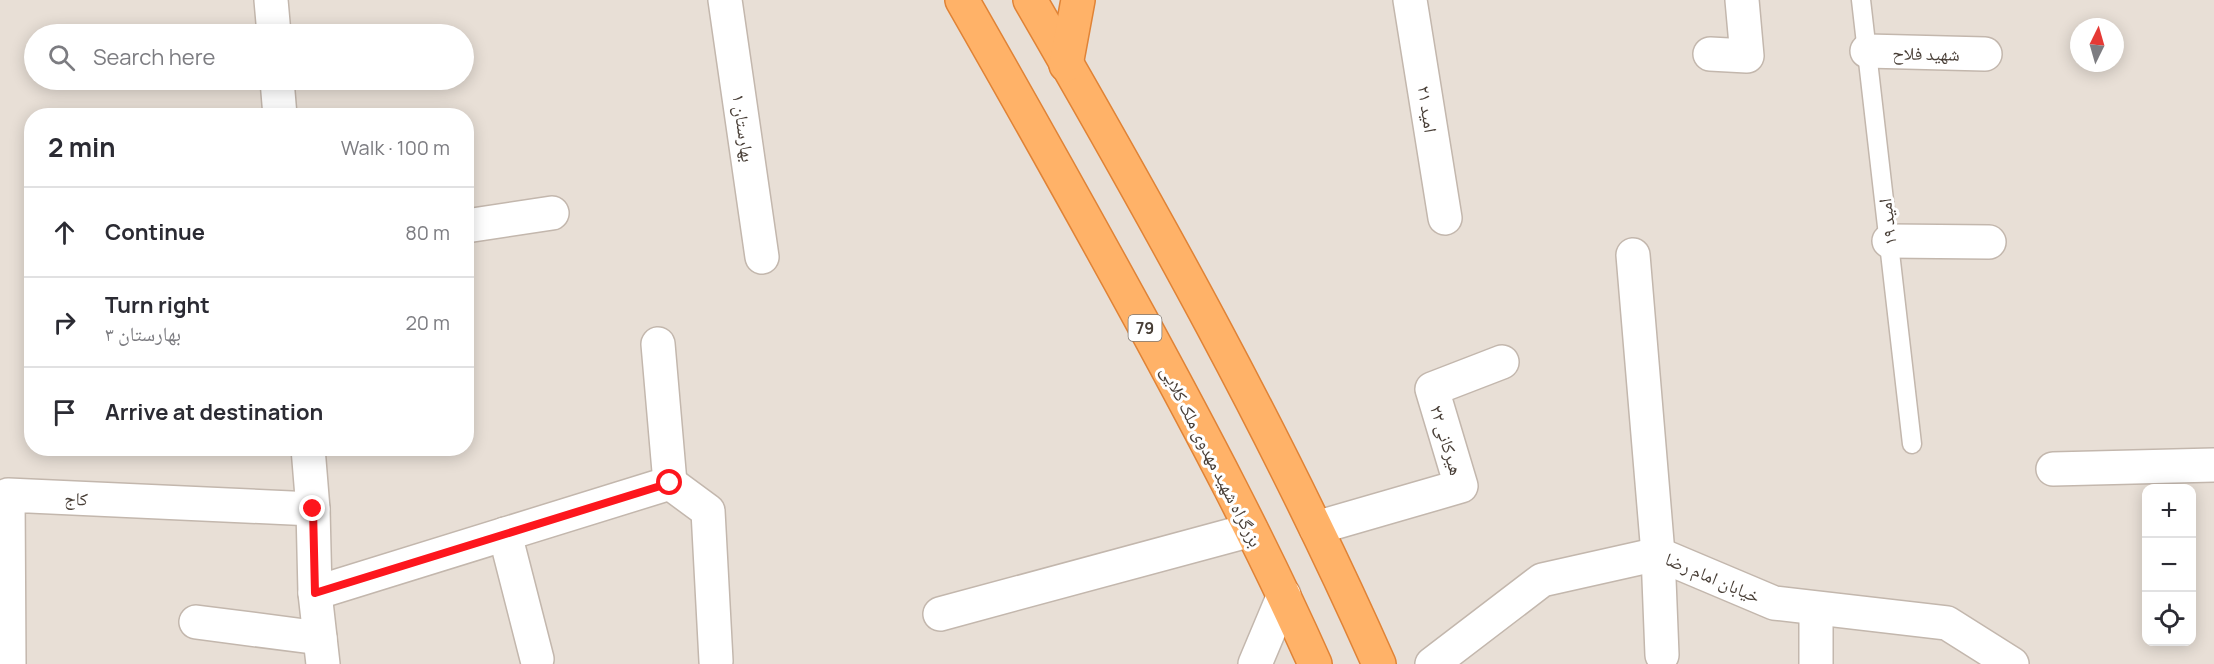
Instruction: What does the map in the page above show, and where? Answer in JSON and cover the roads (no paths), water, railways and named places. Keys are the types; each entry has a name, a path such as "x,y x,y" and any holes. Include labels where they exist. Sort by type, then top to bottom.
{"highway":[{"name":"بزرگراه شهید مهدوی ملک کلایی","path":"962,0 1206,439 1284,595 1315,664"},
{"path":"1030,0 1253,402 1316,528 1379,664"},
{"path":"1066,65 1078,0"}],"street":[{"path":"271,0 273,24"},
{"name":"بهارستان ۱","path":"725,0 762,257"},
{"name":"امید ۲۱","path":"1410,0 1445,218"},
{"path":"1710,54 1748,56 1742,0"},
{"name":"شهید فلاح","path":"1867,51 1985,54"},
{"path":"279,90 280,108"},
{"path":"474,225 552,213"},
{"path":"1889,241 1989,242"},
{"path":"1633,255 1658,554 1662,655"},
{"path":"658,344 670,483 708,511 716,660"},
{"name":"هیرکانی ۲۲","path":"1316,528 1461,486 1432,389 1502,362"},
{"path":"196,622 321,651 315,593 313,509 309,456"},
{"path":"2052,469 2214,465"},
{"path":"315,593 670,483"},
{"name":"کاج","path":"9,664 8,495 313,509"},
{"path":"940,614 1251,530"},
{"path":"505,534 537,658"},
{"name":"خیابان امام رضا","path":"1432,664 1542,580 1658,554 1774,603 1947,623 2012,664"},
{"path":"1255,664 1284,595"},
{"path":"1816,609 1816,664"}],"lane":[{"name":"امید ۱۹","path":"1861,0 1912,444"}]}
